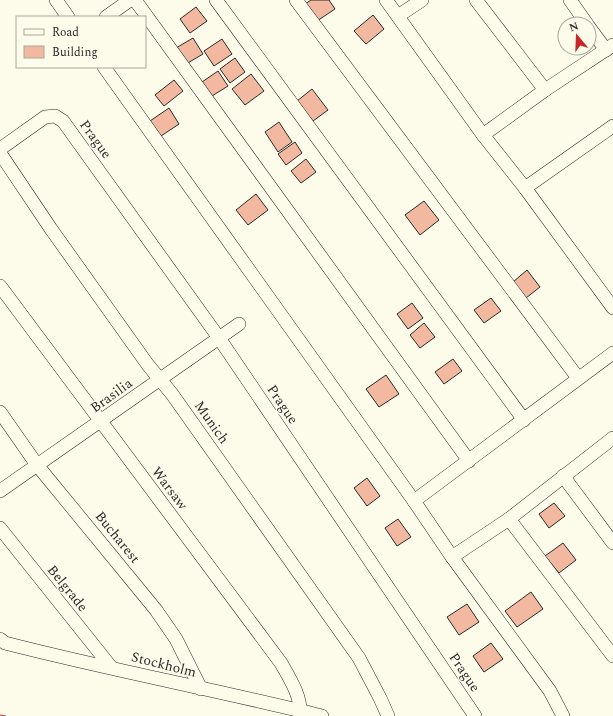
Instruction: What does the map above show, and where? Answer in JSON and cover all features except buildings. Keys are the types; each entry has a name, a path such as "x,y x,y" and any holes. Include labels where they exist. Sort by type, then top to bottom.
{"street":[{"path":"56,0 67,16"},
{"path":"107,16 130,0"},
{"path":"135,0 469,461"},
{"path":"216,0 524,420"},
{"path":"296,0 578,378"},
{"path":"386,0 483,135 525,188 613,308"},
{"path":"398,16 422,0"},
{"path":"476,0 545,90"},
{"path":"570,0 581,16"},
{"path":"483,135 545,90 609,47 597,35"},
{"path":"105,68 414,501 452,557 550,691 564,716"},
{"name":"Prague","path":"0,150 45,118 55,116 63,121 219,338 475,716"},
{"path":"525,188 613,126"},
{"name":"Munich","path":"0,153 51,229 148,365 172,394 359,658 388,716"},
{"name":"Warsaw","path":"0,286 281,664 297,694 300,713"},
{"name":"Brasilia","path":"0,491 239,324"},
{"path":"414,501 613,353"},
{"name":"Bucharest","path":"0,412 37,465 156,610 176,639 201,689"},
{"path":"452,557 509,519 613,438"},
{"path":"563,476 613,543"},
{"path":"509,519 613,656"},
{"name":"Belgrade","path":"0,528 111,667"},
{"name":"Stockholm","path":"0,639 6,643 60,657 111,667 300,713 322,716"}],"power":[{"path":"0,715 6,716"}]}
